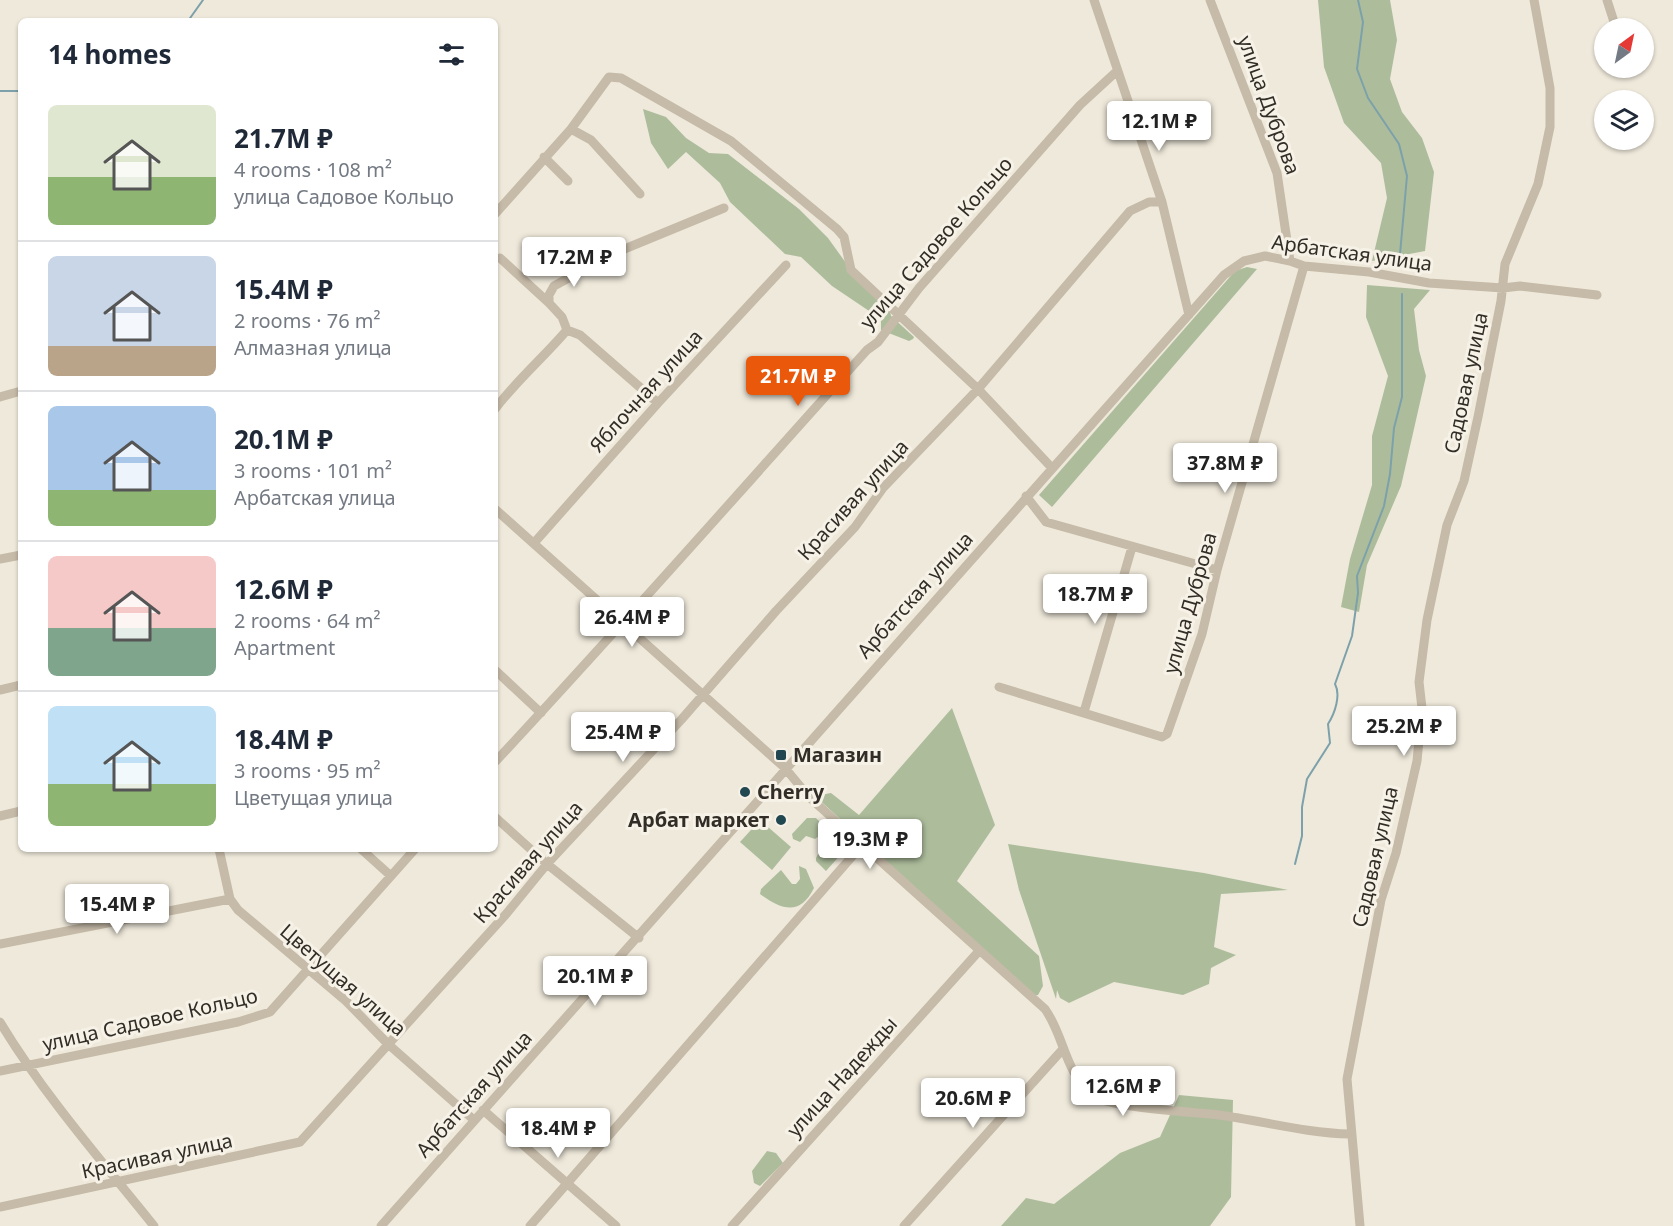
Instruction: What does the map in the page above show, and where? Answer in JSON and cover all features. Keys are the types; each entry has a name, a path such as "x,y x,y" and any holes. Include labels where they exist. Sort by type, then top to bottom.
{"street":[{"path":"1094,0 1162,202 1189,315"},
{"name":"улица Дуброва","path":"1210,0 1277,173 1290,261"},
{"name":"Садовая улица","path":"1360,1226 1350,1134 1347,1079 1381,900 1396,853 1417,761 1422,708 1419,682 1427,620 1447,525 1464,481 1476,428 1506,264 1538,184 1550,127 1550,88 1534,0"},
{"path":"1607,0 1613,18"},
{"name":"улица Садовое Кольцо","path":"498,759 625,622 694,541 899,316 919,288 1080,105 1117,71"},
{"path":"498,211 571,129 609,78 621,78 731,141 837,229 844,237 851,270 978,388 1052,468"},
{"path":"571,129 591,140 640,194"},
{"path":"544,157 568,180"},
{"name":"Красивая улица","path":"0,1207 300,1142 507,913 548,864 855,526 883,488 978,388 1130,211 1149,202 1162,202"},
{"path":"549,303 549,295 554,286 566,277 610,255 724,208"},
{"name":"Арбатская улица","path":"381,1226 639,938 785,768 1224,275 1244,261 1265,256 1304,266 1369,272 1429,283 1503,288 1520,286 1596,295"},
{"path":"500,258 549,303 562,317 567,330 580,335 658,403"},
{"name":"Яблочная улица","path":"534,543 658,403 786,265"},
{"name":"улица Дуброва","path":"1084,712 1162,737 1172,726 1202,634 1217,570 1304,266"},
{"path":"498,405 517,380 543,358 567,330"},
{"path":"0,397 18,392"},
{"path":"1026,496 1046,522 1217,570"},
{"path":"498,512 625,622 785,768 809,797 1045,1009 1056,1024 1063,1049 1078,1081 1095,1097 1135,1106 1219,1115 1325,1133 1350,1134"},
{"path":"999,687 1084,712 1132,547"},
{"path":"0,559 18,556"},
{"path":"498,673 541,713"},
{"path":"0,690 18,686"},
{"path":"0,816 18,813"},
{"path":"498,820 548,864 639,938"},
{"path":"530,1226 862,845"},
{"path":"0,944 230,899 220,852"},
{"path":"364,852 391,876"},
{"name":"улица Садовое Кольцо","path":"0,1071 254,1018 270,1012 309,971 412,852"},
{"name":"Цветущая улица","path":"230,899 269,939 346,1001 388,1044 474,1120"},
{"name":"улица Надежды","path":"732,1226 979,951"},
{"path":"0,1022 17,1050 116,1181 154,1226"},
{"path":"904,1226 1063,1049"},
{"path":"483,1110 566,1185 616,1226"}],"green space":[{"path":"1318,0 1390,0 1397,40 1390,79 1402,112 1422,138 1434,172 1425,251 1372,261 1387,198 1381,163 1344,123 1324,67"},
{"path":"643,109 666,117 686,138 709,153 728,154 799,209 828,238 851,270 890,311 891,316 914,337 913,339 909,341 881,330 881,319 832,286 801,257 785,254 730,202 720,183 686,152 668,169 651,143"},
{"path":"1247,267 1257,269 1052,507 1039,495 1235,271"},
{"path":"1367,285 1430,290 1414,309 1419,350 1426,376 1401,486 1367,565 1359,612 1341,607 1350,559 1372,485 1372,436 1388,376 1366,317"},
{"path":"952,708 995,825 957,881 1039,956 1043,986 1038,995 1033,995 815,796 831,793 859,815"},
{"path":"807,818 816,818 823,825 822,834 815,839 806,836 800,842 793,839 792,834"},
{"path":"760,820 791,847 772,870 740,842"},
{"path":"833,826 852,842 826,871 816,861 816,858"},
{"path":"1008,844 1204,873 1288,890 1221,894 1214,947 1236,955 1211,968 1209,984 1183,995 1114,982 1069,1003 1060,998 1057,990 1056,999 1019,890"},
{"path":"799,866 806,869 814,888 803,903 790,908 783,907 760,894 761,889 781,870 792,884 796,884 800,879"},
{"path":"1179,1095 1233,1100 1231,1197 1210,1226 1001,1226 1026,1198 1054,1204 1120,1153 1160,1137"},
{"path":"767,1151 776,1153 783,1163 760,1186 754,1183 752,1171"}],"waterway":[{"path":"190,18 203,0"},
{"path":"1358,0 1363,22 1357,69 1368,98 1399,144 1407,176 1400,254"},
{"path":"0,91 18,91"},
{"path":"1295,864 1302,836 1302,807 1307,779 1330,743 1328,724 1336,704 1335,684 1352,636 1358,593 1357,576 1384,506 1390,474 1394,428 1402,397 1402,294"}],"place":[{"name":"Магазин","path":"781,755"},
{"name":"Cherry","path":"745,792"},
{"name":"Арбат маркет","path":"781,820"}]}
